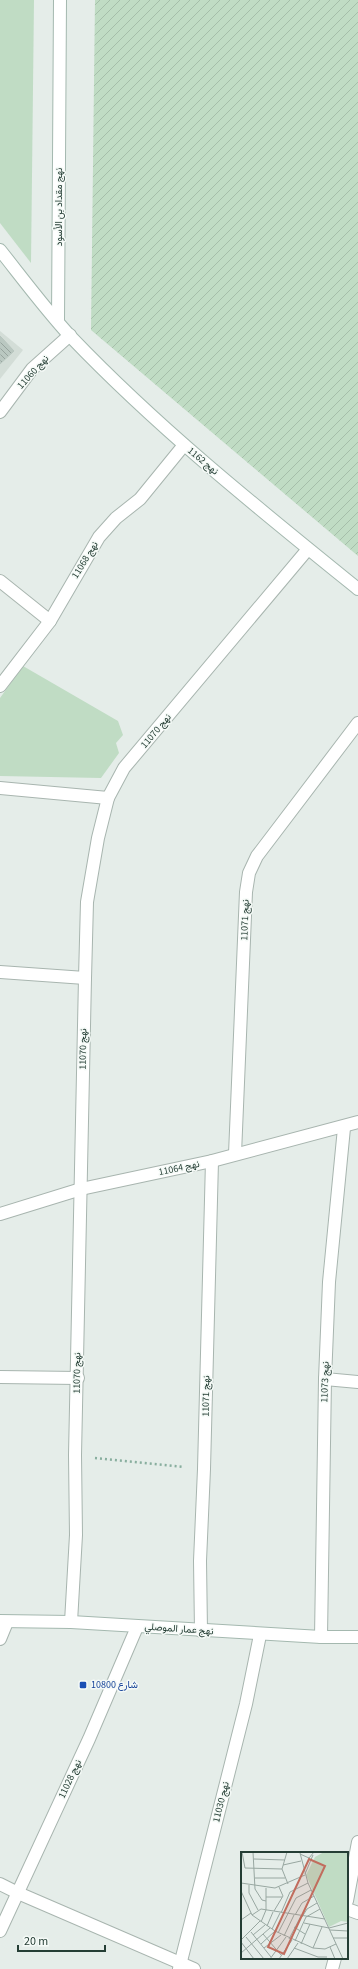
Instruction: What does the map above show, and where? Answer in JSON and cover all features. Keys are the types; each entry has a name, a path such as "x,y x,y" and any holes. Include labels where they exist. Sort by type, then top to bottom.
{"street":[{"name":"نهج مقداد بن الأسود","path":"58,321 60,0"},
{"path":"0,250 58,321"},
{"name":"نهج 1162","path":"58,321 106,372 184,445 358,589"},
{"name":"نهج 11060","path":"0,412 32,369 70,335"},
{"name":"نهج 11068","path":"0,686 50,621 99,537 116,518 140,499 184,445"},
{"name":"نهج 11070","path":"71,1622 76,1535 75,1455 78,1378 80,1189 87,902 98,838 108,798 124,768 308,549"},
{"path":"0,580 50,621"},
{"name":"نهج 11071","path":"235,1154 246,892 249,873 257,856 358,723"},
{"path":"0,788 108,798"},
{"path":"0,972 85,978"},
{"name":"نهج 11064","path":"0,1214 80,1189 212,1161 235,1154 344,1128 358,1122"},
{"name":"نهج 11073","path":"321,1637 325,1379 329,1282 344,1128"},
{"name":"نهج 11071","path":"201,1631 200,1561 204,1469 212,1161"},
{"path":"0,1377 78,1378"},
{"path":"325,1379 358,1382"},
{"path":"0,1639 4,1621"},
{"name":"نهج عمار الموصلي","path":"4,1621 71,1622 201,1631 321,1637 358,1637"},
{"name":"نهج 11028","path":"0,1931 89,1739 137,1627"},
{"name":"نهج 11030","path":"180,1967 246,1704 260,1634"},
{"path":"348,1896 358,1842"},
{"path":"0,1884 180,1967 194,1969"},
{"path":"348,1909 358,1913"},
{"path":"332,1969 335,1959"}],"path":[{"path":"75,1455 204,1469"}],"shaded area":[{"path":"0,331 23,350 0,379"}],"green space":[{"path":"0,0 34,0 31,263 0,223"},
{"path":"95,0 358,0 358,556 91,330"},
{"path":"23,666 118,721 123,735 116,743 119,753 101,778 0,776 0,698"}],"building":[{"path":"0,336 14,351 0,364"}],"place":[{"name":"10800 شارع","path":"83,1685"}]}
